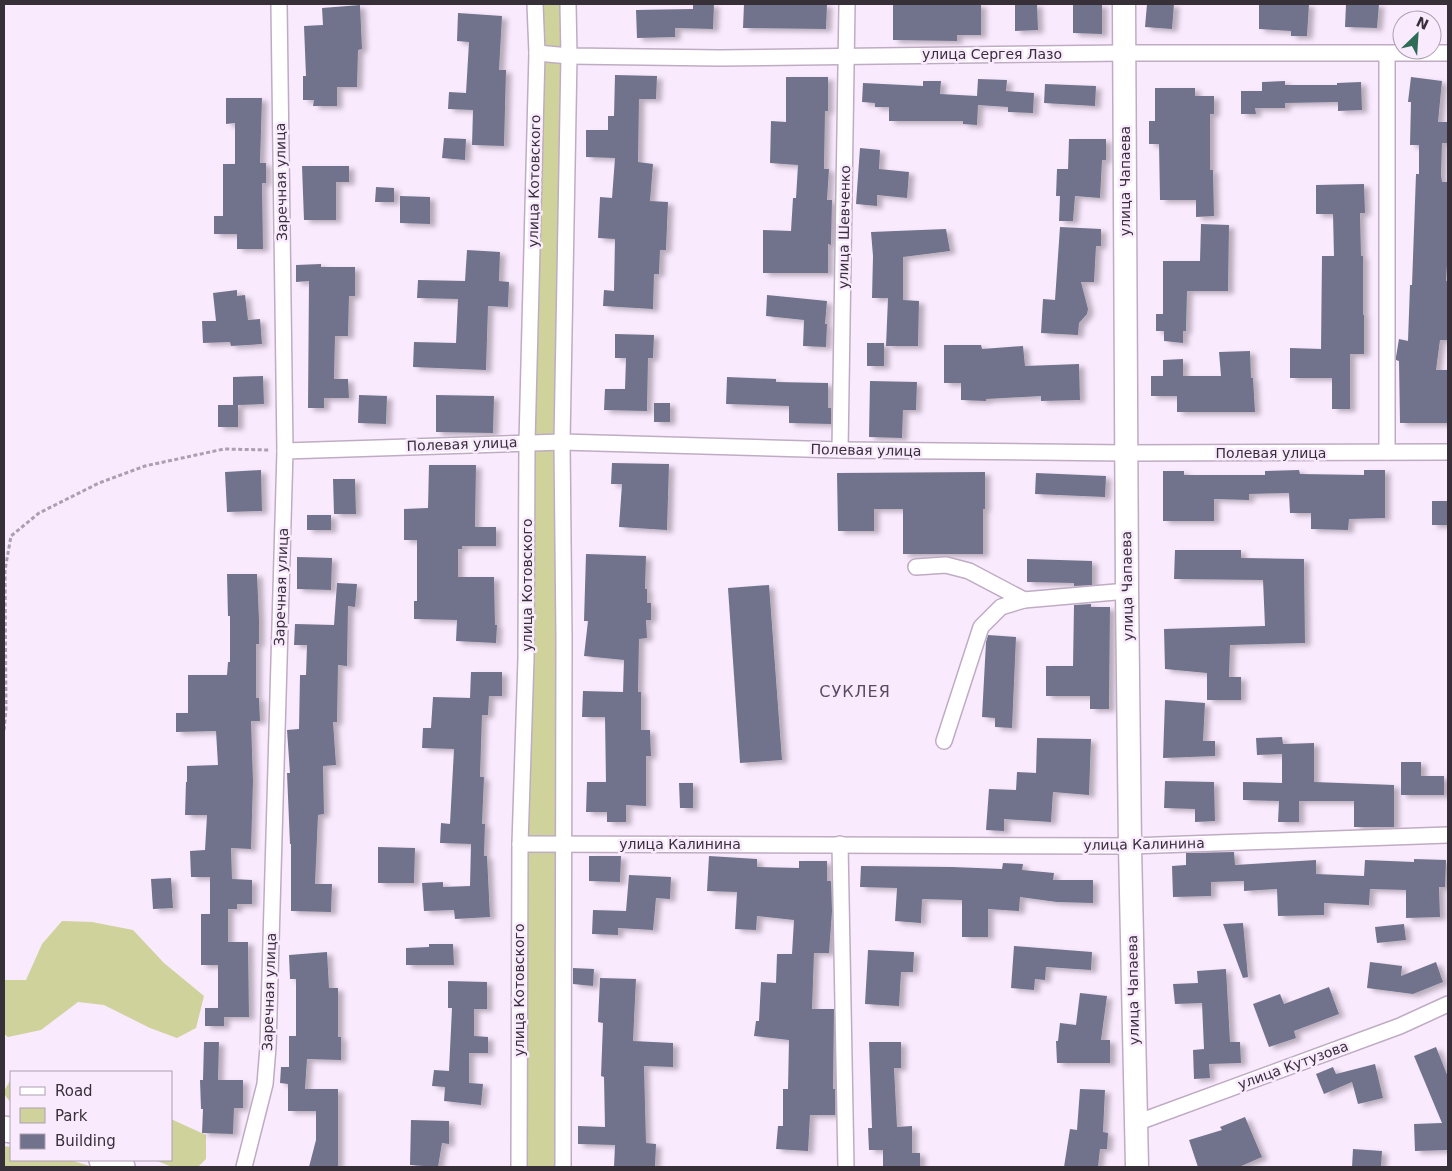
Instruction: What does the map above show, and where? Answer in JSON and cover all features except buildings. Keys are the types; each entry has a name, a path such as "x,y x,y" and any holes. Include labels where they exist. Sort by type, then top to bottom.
{"main road":[{"path":"105,1161 122,1167"}],"street":[{"name":"Заречная улица","path":"244,1167 264,1084 268,1047 285,451 279,4"},
{"name":"улица Котовского","path":"519,1167 520,844 526,658 527,442 537,53 535,4"},
{"path":"563,1167 562,442 569,56 568,4"},
{"name":"улица Шевченко","path":"840,450 847,4"},
{"name":"улица Чапаева","path":"1124,4 1125,453 1130,846 1137,1167"},
{"name":"улица Сергея Лазо","path":"537,53 569,56 720,58 1125,53 1448,53"},
{"path":"1387,54 1387,452"},
{"name":"Полевая улица","path":"285,451 562,442 840,450 1125,453 1448,452"},
{"path":"916,567 946,565 968,571 1024,600"},
{"path":"944,741 981,627 1001,607 1024,600 1127,591"},
{"name":"улица Калинина","path":"520,844 1130,846 1448,835"},
{"path":"840,844 846,1167"},
{"name":"улица Кутузова","path":"1136,1123 1400,1026 1448,1004"}],"path":[{"path":"4,730 6,710 5,570 11,536 39,513 99,483 145,466 224,449 285,451"}],"green space":[{"path":"535,4 568,4 563,1167 519,1167"},
{"path":"62,921 92,922 133,930 164,963 204,996 196,1028 177,1038 150,1028 104,1005 78,1002 41,1030 8,1037 4,1034 4,980 26,980 42,944"},
{"path":"10,1081 10,1102 4,1094"},
{"path":"172,1119 206,1135 206,1159 198,1167 172,1167 157,1161 172,1161"},
{"path":"4,1146 10,1147 10,1161 73,1161 93,1167 4,1167"}],"district":[{"name":"СУКЛЕЯ","path":"855,691"}]}
